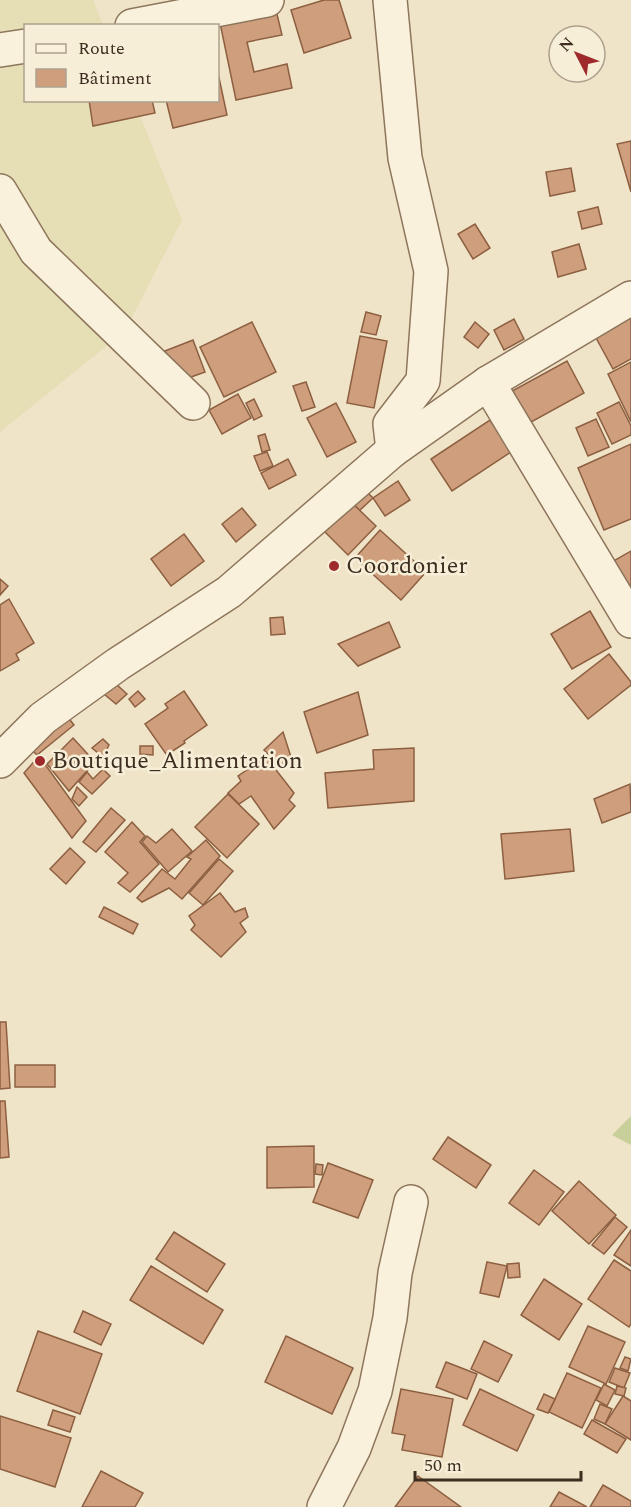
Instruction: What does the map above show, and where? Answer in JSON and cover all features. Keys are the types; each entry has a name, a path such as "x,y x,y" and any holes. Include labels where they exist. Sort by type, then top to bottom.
{"street":[{"path":"142,24 267,0"},
{"path":"390,0 405,158 431,272 423,381 390,424 393,450"},
{"path":"0,50 24,46"},
{"path":"0,191 36,251 193,403"},
{"path":"0,761 43,718 118,664 229,592 393,450 488,383 631,298"},
{"path":"488,383 631,621"},
{"path":"324,1507 354,1448 375,1391 390,1318 395,1274 411,1202"}],"shaded area":[{"path":"0,0 93,0 103,24 24,24 24,102 134,102 182,220 125,331 0,432"}],"green space":[{"path":"631,1116 631,1145 612,1135"}],"building":[{"path":"324,0 339,0 351,38 304,53 291,10"},
{"path":"275,6 282,35 247,42 254,72 287,64 292,88 236,100 219,18"},
{"path":"219,78 227,115 173,128 166,102 219,102"},
{"path":"89,102 152,102 155,113 93,126"},
{"path":"631,141 631,192 617,144"},
{"path":"571,168 575,191 550,196 546,172"},
{"path":"598,207 602,224 582,229 578,212"},
{"path":"475,224 490,248 473,259 458,234"},
{"path":"579,244 586,269 558,277 552,252"},
{"path":"366,312 381,316 376,335 361,332"},
{"path":"631,316 631,359 613,369 595,336"},
{"path":"514,319 524,339 504,350 494,330"},
{"path":"252,322 276,372 224,397 200,347"},
{"path":"475,322 489,334 478,348 464,337"},
{"path":"360,336 387,341 374,408 347,403"},
{"path":"193,340 205,372 177,382 165,351"},
{"path":"567,361 584,393 522,427 505,395"},
{"path":"631,362 631,422 608,374"},
{"path":"306,382 315,407 302,411 293,386"},
{"path":"238,394 251,418 222,434 209,410"},
{"path":"254,399 262,416 254,420 246,403"},
{"path":"619,402 631,426 631,435 612,444 597,413"},
{"path":"336,403 356,442 327,457 307,418"},
{"path":"596,419 609,447 588,456 576,428"},
{"path":"490,420 511,452 452,491 431,459"},
{"path":"265,434 270,450 262,452 258,436"},
{"path":"631,444 631,519 604,530 578,468"},
{"path":"267,452 273,466 260,471 254,456"},
{"path":"288,459 296,475 269,489 261,473"},
{"path":"398,481 410,500 385,516 373,498"},
{"path":"366,491 373,498 359,511 353,504"},
{"path":"349,500 376,526 348,555 322,529"},
{"path":"242,508 256,525 236,542 222,524"},
{"path":"380,530 426,572 401,600 355,558"},
{"path":"184,534 204,561 171,586 151,559"},
{"path":"631,551 631,600 610,563"},
{"path":"0,579 8,586 0,595"},
{"path":"9,599 34,643 16,654 19,660 0,671 0,605"},
{"path":"590,611 611,647 572,669 551,634"},
{"path":"283,617 285,634 271,635 270,618"},
{"path":"389,622 400,647 358,666 338,644"},
{"path":"609,654 631,685 588,719 564,689"},
{"path":"115,683 127,694 116,704 104,694"},
{"path":"138,691 145,699 135,707 129,699"},
{"path":"184,691 207,725 184,741 185,743 166,754 145,724 168,708 165,704"},
{"path":"358,692 368,735 317,753 304,712"},
{"path":"62,710 74,725 37,755 25,743"},
{"path":"283,732 291,757 281,768 264,750"},
{"path":"73,738 95,762 69,791 47,764"},
{"path":"103,739 109,745 103,757 92,748"},
{"path":"140,746 153,746 153,755 140,754"},
{"path":"414,748 414,801 328,808 325,773 374,769 373,750"},
{"path":"39,756 86,821 72,838 24,773"},
{"path":"266,757 294,793 289,800 295,806 274,829 251,796 239,804 228,793 241,781 238,776"},
{"path":"103,769 110,776 92,794 79,782 87,772 93,779"},
{"path":"630,784 631,812 602,823 594,799"},
{"path":"77,787 87,797 79,806 72,799"},
{"path":"228,794 259,824 227,858 195,827"},
{"path":"111,808 125,820 96,852 83,842"},
{"path":"132,822 145,836 140,842 159,864 130,892 118,883 128,873 105,852"},
{"path":"172,829 192,851 168,872 142,842 147,836 156,843"},
{"path":"570,829 574,871 505,879 501,834"},
{"path":"206,840 220,856 182,899 169,888 142,902 137,898 162,869 175,879 191,859 187,857"},
{"path":"70,848 85,862 66,884 50,869"},
{"path":"219,859 233,871 203,905 189,893"},
{"path":"220,893 235,912 245,908 248,917 240,923 246,932 221,957 191,930 195,925 189,916"},
{"path":"104,907 138,924 133,934 99,917"},
{"path":"0,1022 6,1022 10,1088 0,1089"},
{"path":"15,1065 55,1065 55,1087 15,1087"},
{"path":"0,1101 5,1101 9,1157 0,1158"},
{"path":"448,1137 491,1165 476,1188 433,1159"},
{"path":"314,1146 314,1187 267,1188 267,1147"},
{"path":"328,1163 373,1180 358,1218 313,1202"},
{"path":"316,1164 323,1165 322,1175 315,1174"},
{"path":"534,1170 564,1192 539,1225 509,1203"},
{"path":"579,1181 616,1215 589,1244 552,1211"},
{"path":"615,1217 627,1227 604,1254 592,1245"},
{"path":"631,1230 631,1266 614,1255"},
{"path":"174,1232 225,1264 207,1292 156,1259"},
{"path":"614,1260 631,1271 631,1324 629,1327 588,1299"},
{"path":"487,1262 507,1266 499,1297 480,1293"},
{"path":"519,1263 520,1277 508,1278 507,1264"},
{"path":"151,1266 223,1310 203,1344 130,1300"},
{"path":"544,1279 582,1304 559,1340 521,1315"},
{"path":"83,1311 111,1324 101,1345 74,1332"},
{"path":"588,1326 625,1342 606,1384 569,1367"},
{"path":"38,1331 102,1354 80,1414 17,1391"},
{"path":"286,1336 353,1368 332,1414 265,1382"},
{"path":"484,1341 512,1355 498,1382 471,1369"},
{"path":"625,1357 631,1359 628,1371 620,1368"},
{"path":"446,1362 477,1374 467,1399 436,1387"},
{"path":"615,1368 630,1373 624,1388 609,1382"},
{"path":"567,1373 601,1388 582,1428 549,1412"},
{"path":"604,1384 615,1390 607,1406 596,1400"},
{"path":"617,1386 626,1388 624,1396 615,1394"},
{"path":"401,1389 453,1399 442,1457 402,1450 405,1435 392,1433"},
{"path":"480,1389 534,1415 517,1451 463,1425"},
{"path":"544,1394 555,1399 548,1413 537,1409"},
{"path":"623,1396 631,1401 631,1440 605,1424"},
{"path":"600,1404 612,1409 605,1424 594,1419"},
{"path":"53,1410 75,1417 70,1432 48,1425"},
{"path":"0,1416 71,1438 55,1487 0,1469"},
{"path":"592,1420 626,1439 617,1453 584,1434"},
{"path":"101,1471 143,1493 135,1507 82,1507"},
{"path":"418,1476 461,1507 395,1507"},
{"path":"603,1485 631,1501 631,1507 590,1507"},
{"path":"559,1492 587,1507 550,1507"}],"place":[{"name":"Coordonier","path":"334,566"},
{"name":"Boutique_Alimentation","path":"40,761"}]}
